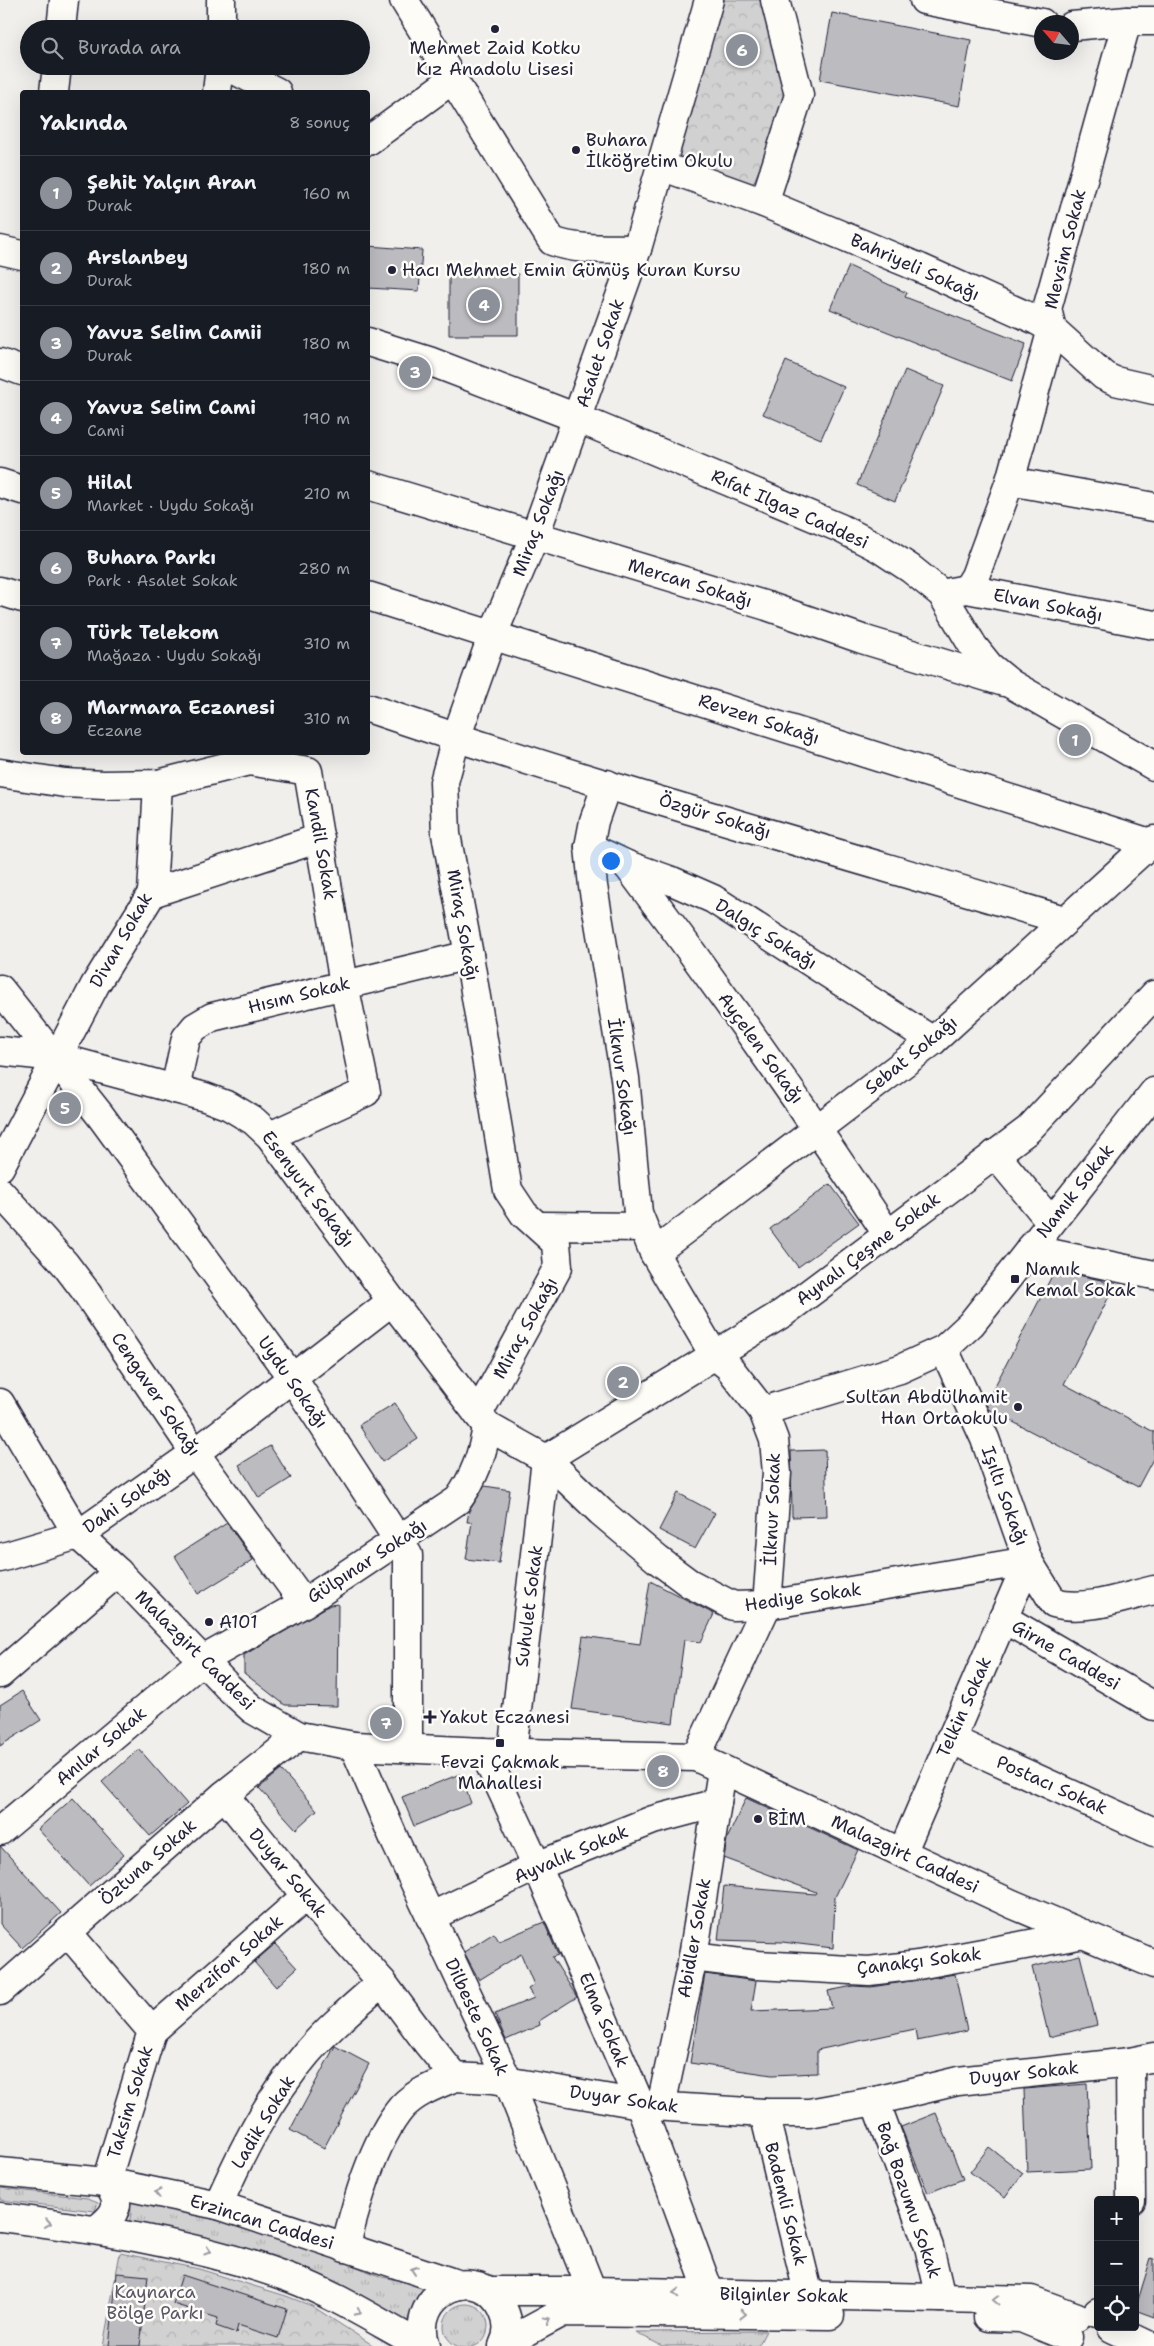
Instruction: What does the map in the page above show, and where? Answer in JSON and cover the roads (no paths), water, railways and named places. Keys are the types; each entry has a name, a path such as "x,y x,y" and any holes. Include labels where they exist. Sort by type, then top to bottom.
{"street":[{"path":"62,20 64,0"},
{"path":"221,20 222,0"},
{"path":"404,0 552,240 562,244 583,247 637,249"},
{"path":"764,203 798,95 775,0"},
{"path":"924,0 1034,21"},
{"name":"Asalet Sokak","path":"577,418 637,249 662,166 704,2"},
{"path":"1079,25 1127,21 1154,21"},
{"name":"Mevsim Sokak","path":"955,592 975,576 1010,481 1052,328 1046,309 1127,21"},
{"path":"54,90 56,75"},
{"path":"217,90 219,75"},
{"path":"244,75 273,90"},
{"path":"370,140 453,79"},
{"name":"Bahriyeli Sokağı","path":"662,166 764,203 920,268 1052,328 1104,376 1114,381 1154,390"},
{"path":"0,250 20,255"},
{"name":"Rıfat Ilgaz Caddesi","path":"370,343 429,361 577,418 840,528 887,553 955,592 973,646 989,666 1011,684 1154,766"},
{"path":"0,363 20,370"},
{"name":"Miraç Sokağı","path":"483,1420 558,1267 556,1243 524,1214 508,1190 469,956 446,834 444,782 456,738 493,634 535,535 577,418"},
{"path":"1010,481 1154,507"},
{"path":"0,483 20,489"},
{"name":"Mercan Sokağı","path":"370,486 535,535 1011,684"},
{"path":"0,591 20,597"},
{"name":"Elvan Sokağı","path":"955,592 1154,625"},
{"name":"Revzen Sokağı","path":"370,597 1152,841"},
{"name":"Özgür Sokağı","path":"370,709 456,738 606,784 1064,920"},
{"name":"Kandil Sokak","path":"0,773 65,783 104,785 158,784 250,757 308,771 344,984 366,1092 270,1136"},
{"name":"Divan Sokak","path":"0,1168 94,985 152,893 158,784"},
{"name":"İlknur Sokağı","path":"606,784 594,820 589,847 593,886 625,1078 638,1213 654,1253 714,1355"},
{"path":"152,893 320,838"},
{"name":"Sebat Sokağı","path":"654,1253 933,1041 1152,841"},
{"name":"Dalgıç Sokağı","path":"589,847 627,865 672,881 713,899 933,1041"},
{"name":"Ayçelen Sokağı","path":"627,865 818,1128 888,1235"},
{"name":"Hısım Sokak","path":"175,1089 186,1038 195,1027 212,1017 344,984 469,956"},
{"name":"Uydu Sokağı","path":"0,989 56,1057 100,1115 293,1380 408,1555 408,1749"},
{"name":"Aynalı Çeşme Sokak","path":"546,1459 783,1313 1028,1130 1154,995"},
{"name":"Esenyurt Sokağı","path":"0,1051 56,1057 205,1096 229,1106 254,1121 270,1136 392,1302 483,1420"},
{"name":"Namık Sokak","path":"763,1410 900,1369 944,1349 970,1324 1154,1092"},
{"path":"995,1154 1051,1222"},
{"name":"Cengaver Sokağı","path":"0,1192 70,1270 195,1453 304,1603"},
{"path":"539,1226 643,1227"},
{"path":"1030,1249 1154,1275"},
{"name":"Dahi Sokağı","path":"0,1558 78,1535 195,1453 293,1380 392,1302"},
{"name":"Işıltı Sokağı","path":"944,1349 985,1439 1028,1561 1054,1603 1068,1607 1081,1606 1154,1590"},
{"name":"İlknur Sokak","path":"696,1757 767,1606 777,1473 774,1440 763,1410 728,1366 714,1355"},
{"name":"Malazgirt Caddesi","path":"0,1404 78,1535 118,1572 252,1709 299,1736 354,1746 408,1749 696,1757 902,1853 1154,1964"},
{"name":"Hediye Sokak","path":"483,1420 546,1459 601,1512 658,1560 689,1583 733,1606 767,1606 1028,1561"},
{"name":"Gülpınar Sokağı","path":"203,1660 304,1603 458,1500 469,1485 478,1467 483,1420"},
{"name":"Suhulet Sokak","path":"512,1753 546,1459"},
{"name":"Telkin Sokak","path":"902,1853 1028,1561"},
{"path":"0,1674 118,1572"},
{"name":"Girne Caddesi","path":"1003,1618 1154,1706"},
{"name":"Anılar Sokak","path":"0,1831 203,1660"},
{"name":"Öztuna Sokak","path":"0,1991 224,1795 299,1736"},
{"name":"Postacı Sokak","path":"950,1739 1154,1832"},
{"name":"Dilbeste Sokak","path":"354,1746 396,1843 508,2082 592,2291"},
{"name":"Elma Sokak","path":"484,1752 651,2105 710,2294"},
{"name":"Abidler Sokak","path":"651,2105 693,1957 722,1770"},
{"name":"Duyar Sokak","path":"224,1795 306,1896 382,1982 455,2077 508,2082 651,2105 764,2113 809,2112 875,2101 958,2081 1142,2059"},
{"name":"Ayvalık Sokak","path":"430,1917 537,1866 652,1820 717,1804"},
{"name":"Merzifon Sokak","path":"152,2030 306,1896"},
{"name":"Taksim Sokak","path":"68,1932 152,2030 106,2182"},
{"name":"Çanakçı Sokak","path":"693,1957 757,1965 869,1971 918,1965 1084,1934"},
{"name":"Ladik Sokak","path":"218,2205 246,2142 279,2089 313,2046 342,2016 382,1982"},
{"path":"1131,2196 1142,2059"},
{"path":"346,2248 359,2192 384,2137 402,2107 425,2089 455,2077"},
{"name":"Bağ Bozumu Sokak","path":"875,2101 929,2247 941,2298"},
{"name":"Bademli Sokak","path":"764,2113 809,2296"},
{"name":"Erzincan Caddesi","path":"0,2172 106,2182 218,2205 346,2248 460,2284 475,2285 489,2291"},
{"path":"97,2230 113,2215 116,2207 116,2198 106,2182"},
{"path":"0,2217 97,2230 202,2249 291,2278 422,2346"},
{"path":"426,2346 422,2322 426,2310 434,2297 446,2289 460,2284"},
{"path":"489,2291 499,2302 506,2315 508,2329 504,2345"},
{"name":"Bilginler Sokak","path":"489,2291 592,2291 1031,2300 1085,2323"},
{"name":"Bilginler Sokak","path":"504,2345 563,2312 1021,2318 1085,2323"},
{"path":"1110,2346 1112,2331"},
{"path":"1118,2331 1150,2346"}],"place":[{"name":"Mehmet Zaid Kotku Kız Anadolu Lisesi","path":"495,29"},
{"name":"Buhara Parkı","path":"742,50"},
{"name":"Buhara İlköğretim Okulu","path":"576,150"},
{"name":"Hacı Mehmet Emin Gümüş Kuran Kursu","path":"392,270"},
{"name":"Yavuz Selim Cami","path":"484,305"},
{"name":"Yavuz Selim Camii","path":"415,372"},
{"name":"Şehit Yalçın Aran","path":"1075,740"},
{"name":"Hilal","path":"65,1108"},
{"name":"Namık Kemal Sokak","path":"1015,1279"},
{"name":"Arslanbey","path":"623,1382"},
{"name":"Sultan Abdülhamit Han Ortaokulu","path":"1018,1407"},
{"name":"A101","path":"209,1622"},
{"name":"Yakut Eczanesi","path":"430,1717"},
{"name":"Türk Telekom","path":"386,1723"},
{"name":"Fevzi Çakmak Mahallesi","path":"500,1743"},
{"name":"Marmara Eczanesi","path":"663,1771"},
{"name":"BİM","path":"758,1819"}],"park label":[{"name":"Kaynarca Bölge Parkı","path":"155,2302"}]}
